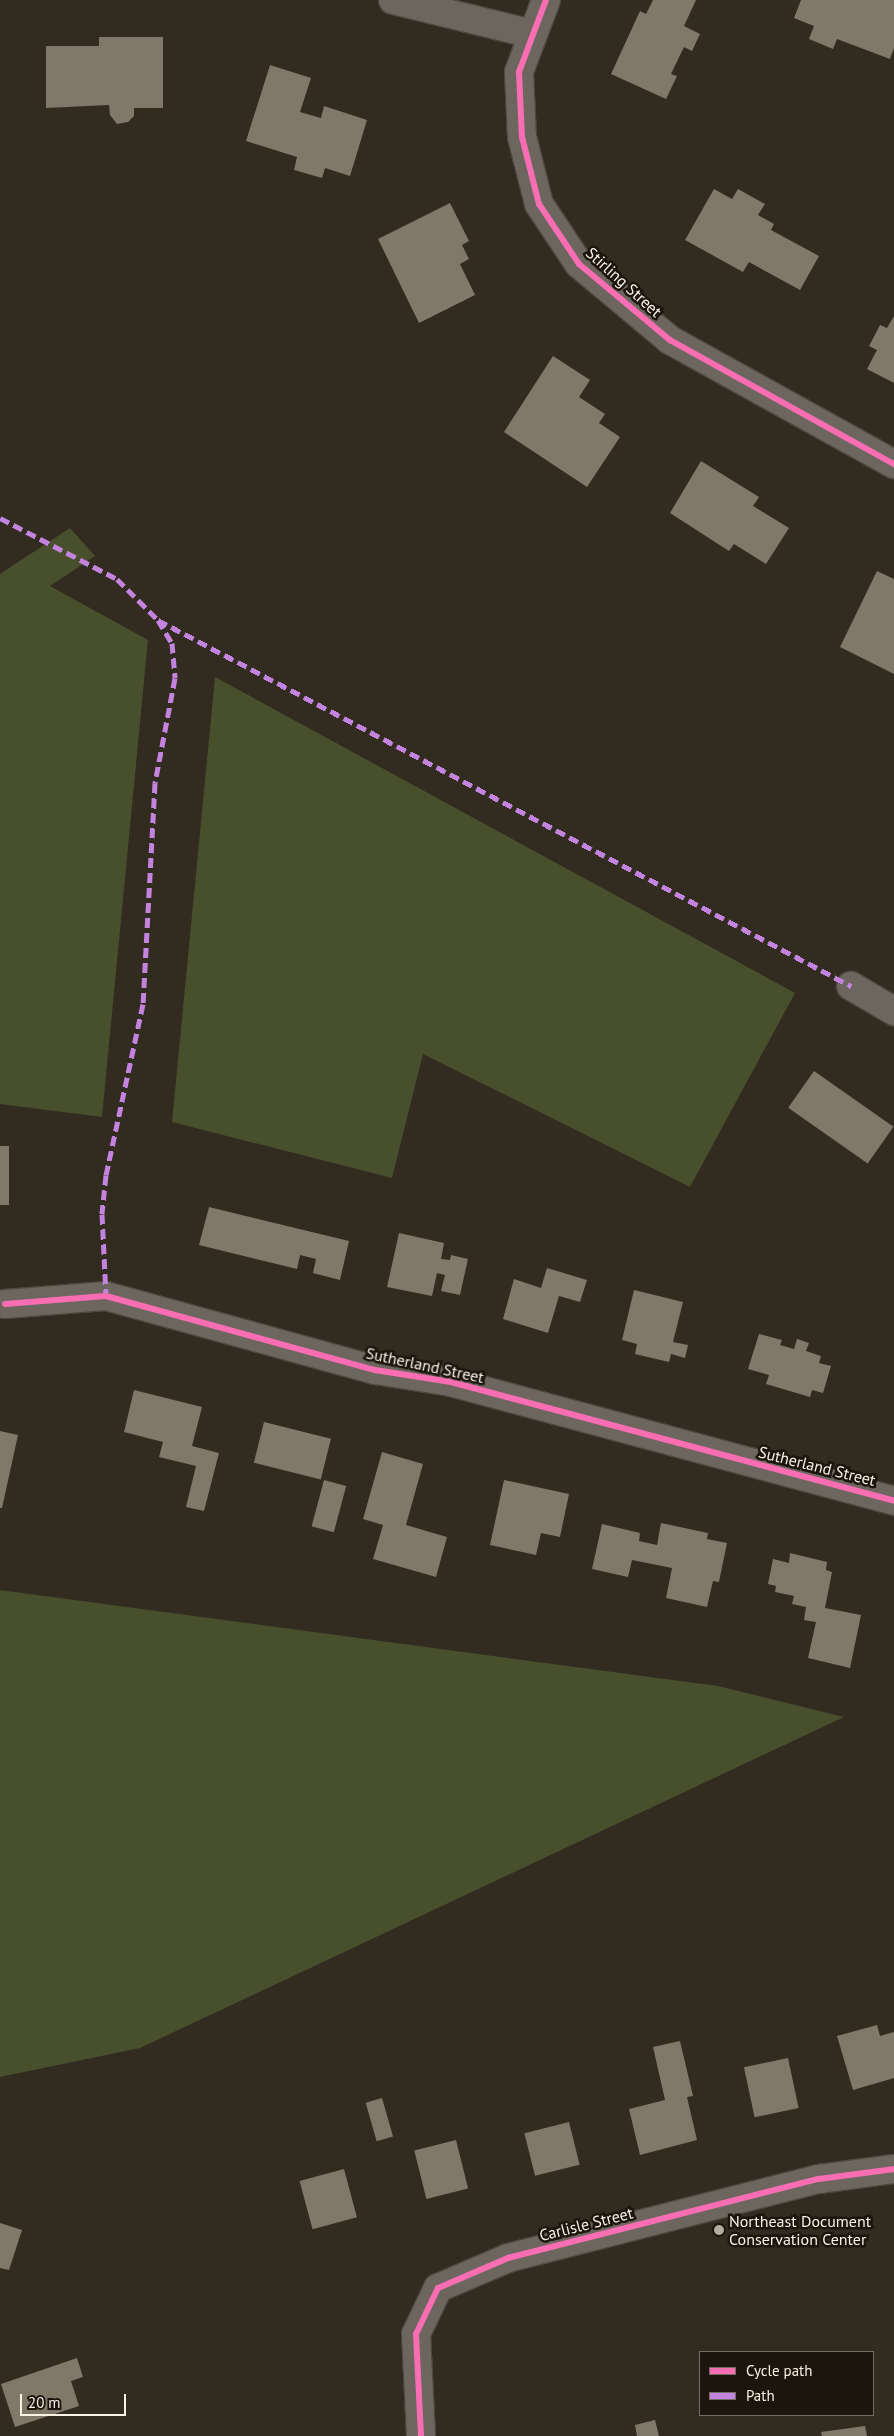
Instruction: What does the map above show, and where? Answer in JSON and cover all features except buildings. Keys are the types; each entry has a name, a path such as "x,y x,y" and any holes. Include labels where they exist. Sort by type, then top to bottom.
{"street":[{"path":"393,0 533,34"},
{"name":"Stirling Street","path":"546,0 519,72 522,136 539,204 579,264 670,340 894,464"},
{"path":"851,986 894,1011"},
{"name":"Sutherland Street","path":"6,1304 106,1296 375,1370 451,1382 894,1501"},
{"name":"Carlisle Street","path":"422,2436 416,2334 438,2288 508,2258 820,2179 894,2170"}],"green space":[{"path":"70,528 95,556 50,586 148,640 102,1117 0,1104 0,574"},
{"path":"215,677 795,993 690,1187 423,1054 392,1178 172,1122"},
{"path":"0,1590 718,1686 844,1717 140,2048 0,2077"}],"marked path":[{"path":"0,518 117,579 158,620 172,643 175,678 155,783 143,1004 106,1175 102,1214 106,1296"},
{"path":"158,620 851,986"}],"cycle path":[{"path":"546,0 519,72 522,137 539,204 579,264 670,340 894,464"},
{"path":"5,1304 106,1296 375,1370 451,1382 894,1501"},
{"path":"421,2436 416,2334 438,2288 508,2258 819,2179 894,2169"}],"place":[{"name":"Northeast Document Conservation Center","path":"719,2230"}]}
